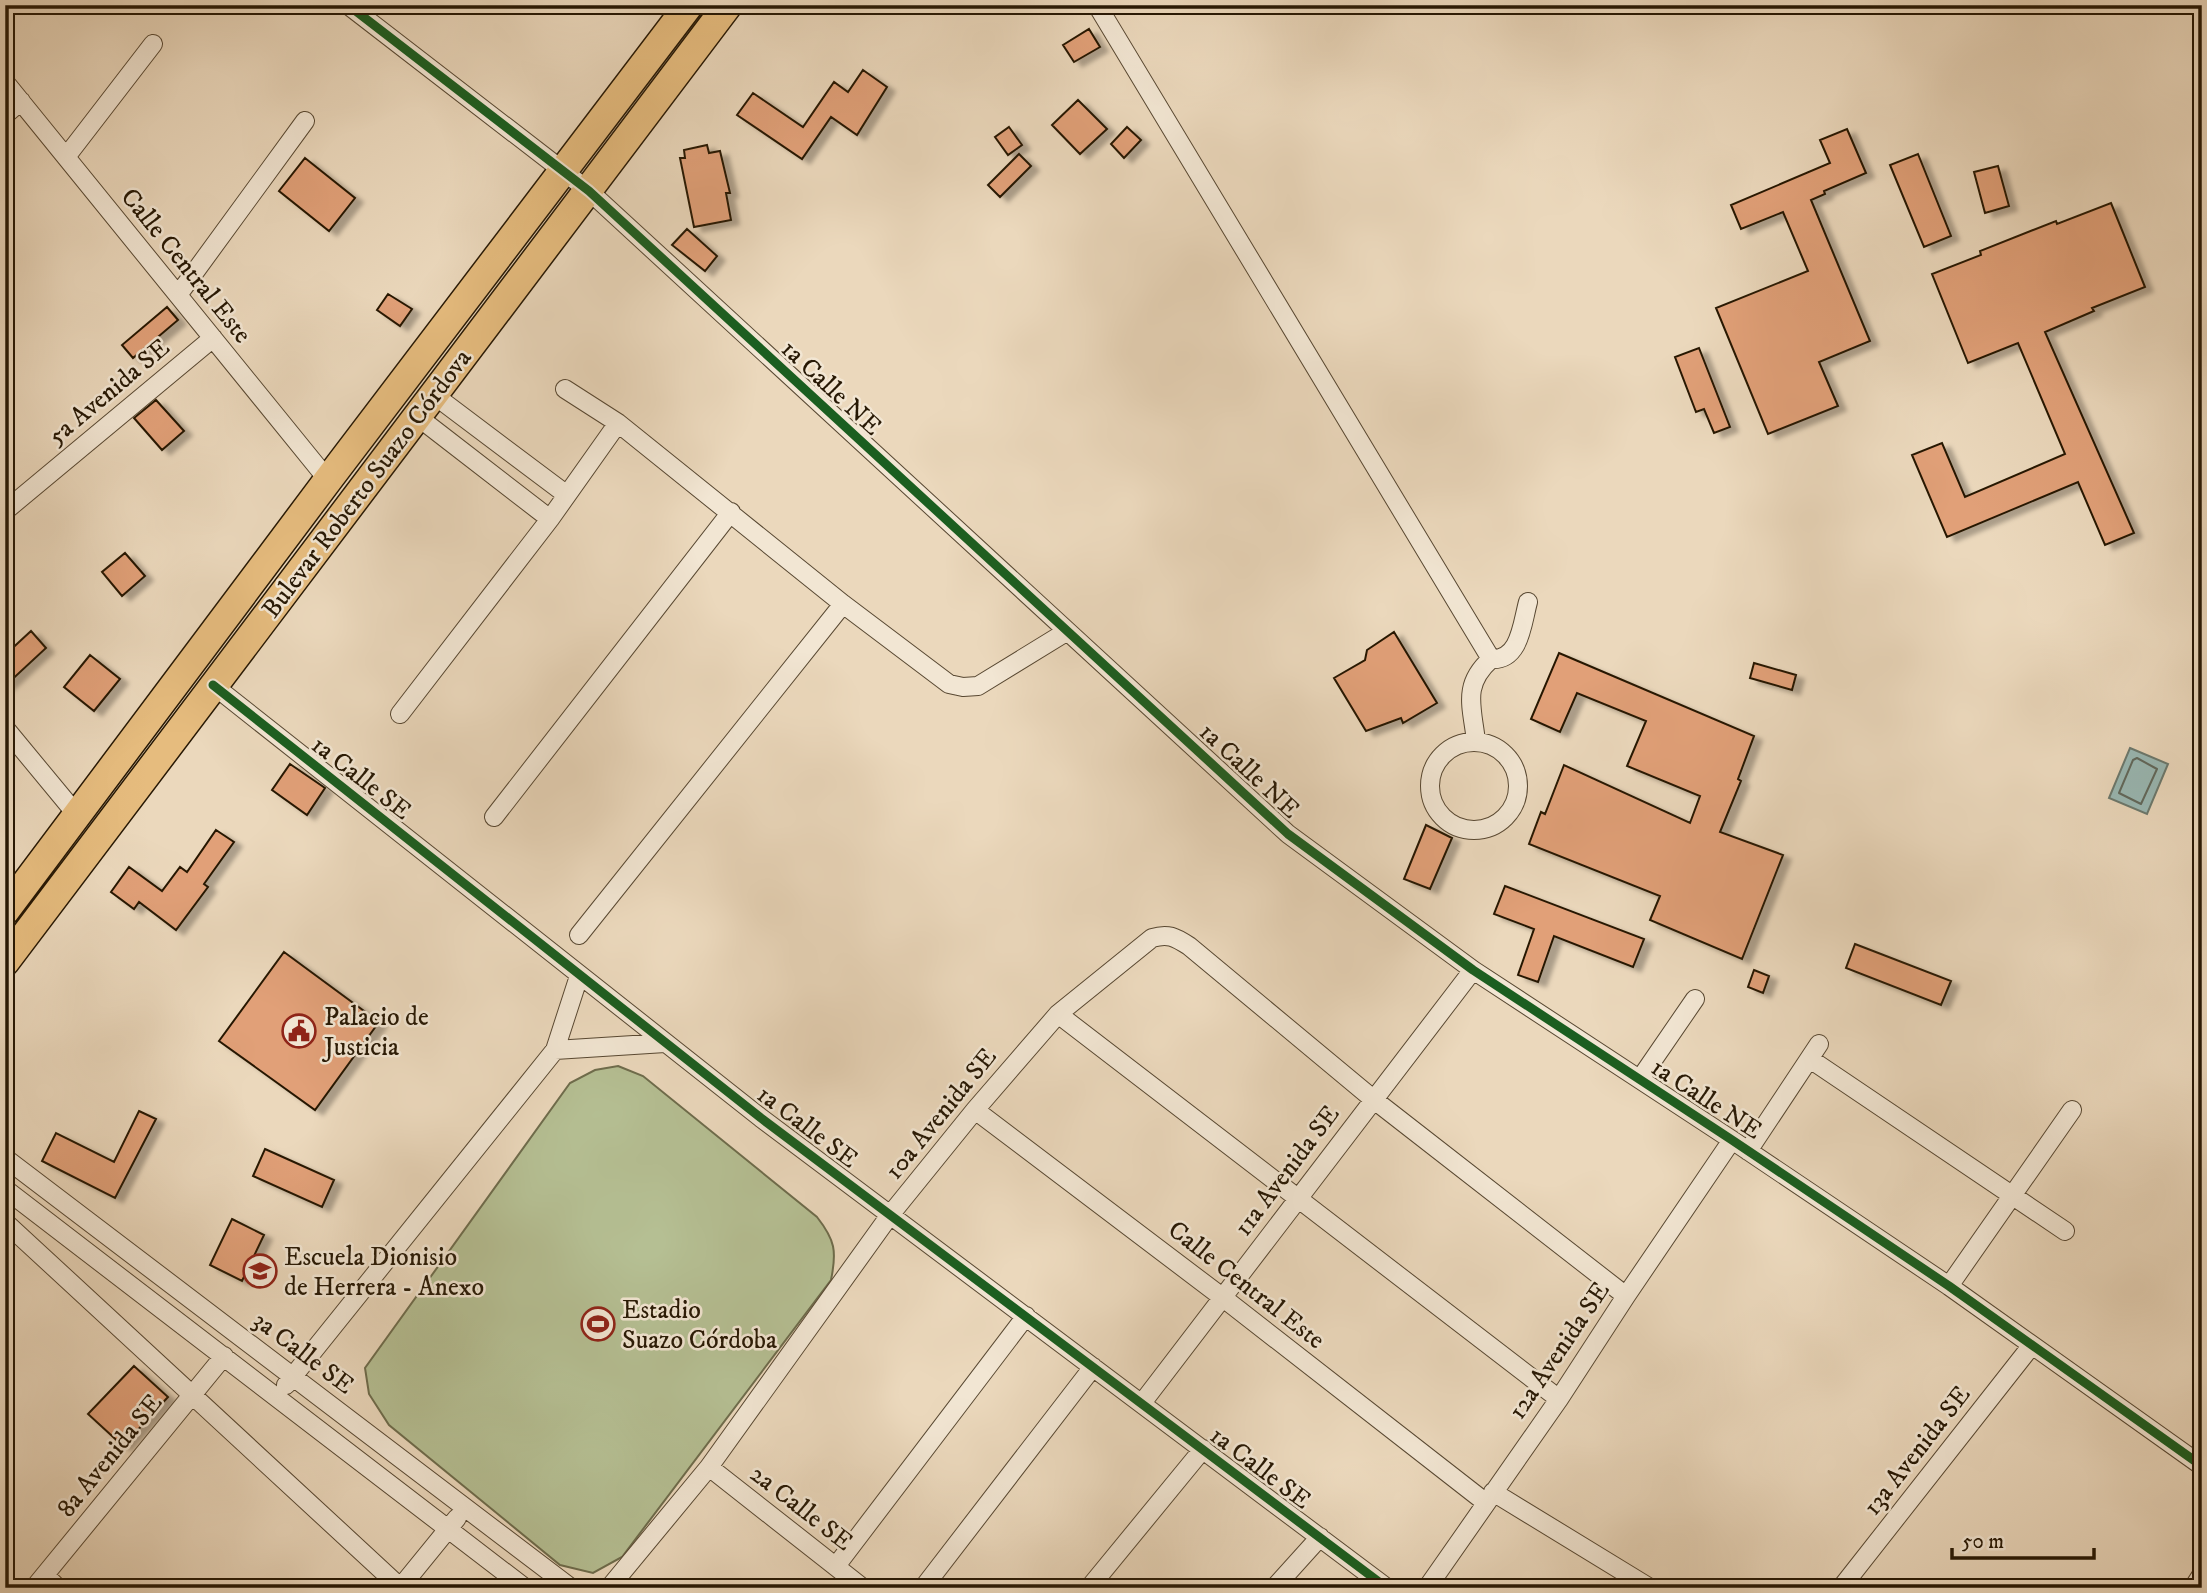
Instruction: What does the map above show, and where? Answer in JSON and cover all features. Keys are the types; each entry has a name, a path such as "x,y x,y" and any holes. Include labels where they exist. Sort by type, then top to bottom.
{"main road":[{"name":"Bulevar Roberto Suazo Córdova","path":"5,911 689,5"},
{"name":"Bulevar Roberto Suazo Córdova","path":"5,962 728,5"}],"street":[{"name":"1a Calle NE","path":"348,5 589,191 1066,632 1226,774 1288,834 1473,970 1948,1286 2202,1466"},
{"path":"1097,5 1490,659"},
{"path":"66,158 153,44"},
{"name":"Calle Central Este","path":"5,82 328,480"},
{"path":"5,115 21,102"},
{"path":"178,295 305,121"},
{"name":"5a Avenida SE","path":"5,511 212,338"},
{"path":"565,389 618,423 843,604 950,684 978,686 1066,632"},
{"path":"426,406 567,495"},
{"path":"426,406 550,519"},
{"path":"400,714 550,519 618,423"},
{"path":"494,817 731,512"},
{"path":"1476,741 1471,687 1476,672 1490,659 1499,660 1509,655 1515,647 1528,602"},
{"path":"579,934 843,604"},
{"name":"1a Calle SE","path":"213,685 579,976 890,1216 1387,1588"},
{"path":"5,729 77,815"},
{"path":"1476,741 1502,751 1511,761 1517,774 1518,788 1516,802 1499,823 1472,830 1458,827 1446,820 1437,810 1431,797 1430,783 1432,770 1449,748 1476,741"},
{"name":"10a Avenida SE","path":"609,1588 709,1467 890,1216 975,1110 1058,1014 1152,938 1174,936 1189,946 1373,1099"},
{"name":"11a Avenida SE","path":"1142,1403 1473,970"},
{"path":"277,1396 555,1050 579,976"},
{"path":"1640,1079 1695,999"},
{"path":"1058,1014 1559,1399"},
{"path":"555,1050 666,1043"},
{"path":"1748,1151 1815,1051 2064,1231"},
{"path":"1373,1099 1626,1296"},
{"name":"Calle Central Este","path":"975,1110 1489,1497 1650,1588"},
{"path":"1948,1286 2072,1110"},
{"name":"12a Avenida SE","path":"1427,1588 1559,1399 1732,1140"},
{"name":"3a Calle SE","path":"5,1158 571,1588"},
{"name":"3a Calle SE","path":"5,1189 525,1588"},
{"path":"5,1222 401,1588 465,1507"},
{"path":"836,1566 1026,1316"},
{"name":"13a Avenida SE","path":"1841,1588 2032,1345"},
{"name":"8a Avenida SE","path":"46,1584 224,1356"},
{"path":"923,1588 1093,1367"},
{"path":"1089,1588 1203,1449"},
{"name":"2a Calle SE","path":"709,1467 863,1588"},
{"path":"1274,1588 1320,1537"},
{"path":"2193,1588 2202,1574"}],"green space":[{"name":"Estadio Suazo Córdoba","path":"618,1066 643,1076 817,1217 831,1239 834,1261 831,1280 622,1557 593,1573 560,1565 389,1425 369,1394 365,1368 570,1083 595,1070"}],"water":[{"path":"2130,748 2168,764 2147,814 2109,798"}],"building":[{"path":"1089,29 1100,47 1074,62 1063,45"},
{"path":"863,70 887,87 857,135 831,117 802,159 737,115 753,93 803,127 834,82 848,92"},
{"path":"1078,100 1107,129 1080,154 1052,125"},
{"path":"1009,127 1022,145 1008,155 995,137"},
{"path":"1127,127 1141,140 1124,158 1111,144"},
{"path":"1847,129 1866,173 1824,191 1825,194 1811,200 1870,341 1819,362 1838,406 1768,434 1716,308 1808,271 1783,212 1741,229 1731,205 1830,163 1820,140"},
{"path":"707,145 709,153 720,151 730,193 726,193 731,220 694,227 680,158 685,158 684,150"},
{"path":"1019,154 1031,166 1000,197 988,185"},
{"path":"1918,154 1951,236 1924,247 1890,165"},
{"path":"305,158 355,198 329,231 279,191"},
{"path":"1998,166 2009,206 1985,213 1974,172"},
{"path":"2111,203 2145,287 2092,308 2094,311 2045,332 2134,533 2105,545 2078,482 1947,537 1912,455 1942,443 1965,497 2065,454 2018,343 1968,363 1932,274 1981,255 1980,251"},
{"path":"687,229 717,256 705,271 672,245"},
{"path":"388,294 412,309 400,326 377,310"},
{"path":"167,307 178,320 133,358 122,345"},
{"path":"1699,348 1730,427 1714,433 1704,409 1696,412 1675,357"},
{"path":"156,400 184,431 162,450 134,418"},
{"path":"125,553 145,576 122,596 102,572"},
{"path":"31,631 46,648 5,686 5,655"},
{"path":"1394,632 1437,703 1403,723 1401,718 1366,731 1334,678 1365,660 1367,650"},
{"path":"1559,653 1754,736 1738,779 1741,781 1720,832 1783,855 1742,959 1650,920 1660,896 1529,844 1541,812 1545,814 1564,765 1690,823 1700,796 1627,766 1646,721 1577,693 1560,732 1531,719"},
{"path":"90,655 120,679 94,711 64,687"},
{"path":"1754,663 1796,675 1792,690 1750,678"},
{"path":"290,764 325,788 307,815 272,790"},
{"path":"1426,825 1452,838 1430,889 1404,879"},
{"path":"216,830 234,842 204,884 208,887 176,930 139,902 134,909 111,892 129,867 162,891 180,867 187,872"},
{"path":"1505,886 1644,939 1633,967 1554,936 1538,982 1518,975 1534,929 1494,914"},
{"path":"1855,944 1951,981 1941,1005 1846,968"},
{"name":"Palacio de Justicia","path":"284,952 379,1022 315,1110 219,1041"},
{"path":"1754,970 1769,976 1763,993 1748,987"},
{"path":"139,1111 156,1119 115,1198 42,1161 56,1133 114,1162"},
{"path":"265,1149 334,1180 322,1207 253,1176"},
{"path":"232,1219 264,1235 242,1281 210,1265"},
{"path":"134,1366 168,1397 123,1446 88,1414"}],"cycle path":[{"path":"348,5 589,191 1288,834 1473,970 1949,1286 2202,1466"},
{"path":"213,685 761,1118 1387,1588"}],"place":[{"name":"Palacio de Justicia","path":"299,1031"},
{"name":"Escuela Dionisio de Herrera - Anexo","path":"260,1271"},
{"name":"Estadio Suazo Córdoba","path":"598,1324"}]}
